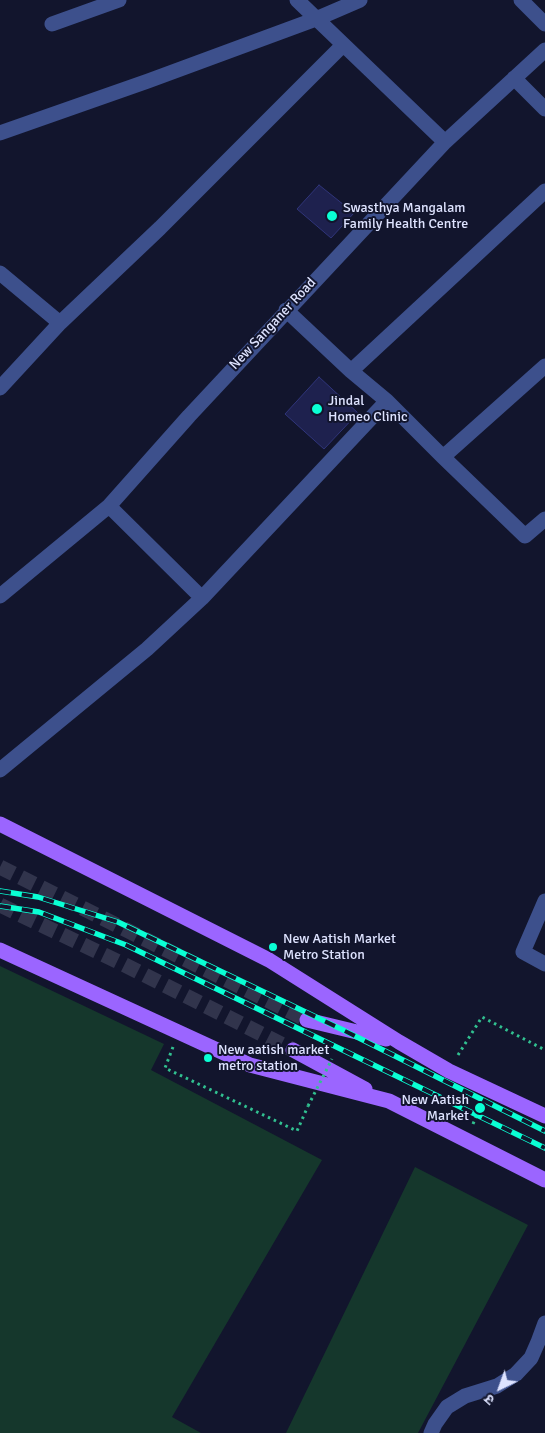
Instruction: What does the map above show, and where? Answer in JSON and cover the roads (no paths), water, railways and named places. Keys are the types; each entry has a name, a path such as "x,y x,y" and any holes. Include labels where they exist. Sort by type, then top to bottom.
{"main road":[{"path":"0,824 269,960 399,1042 449,1071 545,1116"},
{"path":"0,950 250,1065 388,1101"},
{"path":"308,1020 399,1042"},
{"path":"293,1050 388,1101 545,1180"}],"street":[{"path":"52,24 119,0"},
{"path":"297,0 445,142"},
{"path":"0,133 316,19 360,0"},
{"path":"521,0 545,24"},
{"path":"0,388 60,323 160,228 343,45"},
{"name":"New Sanganer Road","path":"0,596 109,506 188,416 445,142 545,50"},
{"path":"514,78 545,109"},
{"path":"351,371 545,191"},
{"path":"0,273 60,323"},
{"path":"286,310 387,402 525,536 545,518"},
{"path":"443,457 545,366"},
{"path":"0,770 147,649 202,598 387,402"},
{"path":"109,506 202,598"},
{"path":"545,901 523,952 545,964"},
{"path":"431,1433 447,1407 465,1396 496,1386 516,1374 531,1358 545,1322"}],"tunnel":[{"path":"0,867 307,1020"},
{"path":"0,905 121,963 293,1050"}],"railway":[{"path":"0,891 38,897 118,922 343,1030 545,1131"},
{"path":"0,906 39,912 126,945 545,1148"}],"place":[{"name":"Swasthya Mangalam Family Health Centre","path":"332,216"},
{"name":"Jindal Homeo Clinic","path":"317,409"},
{"name":"New Aatish Market Metro Station","path":"273,947"},
{"name":"New aatish market metro station","path":"208,1058"},
{"name":"New Aatish Market","path":"480,1108"}]}
